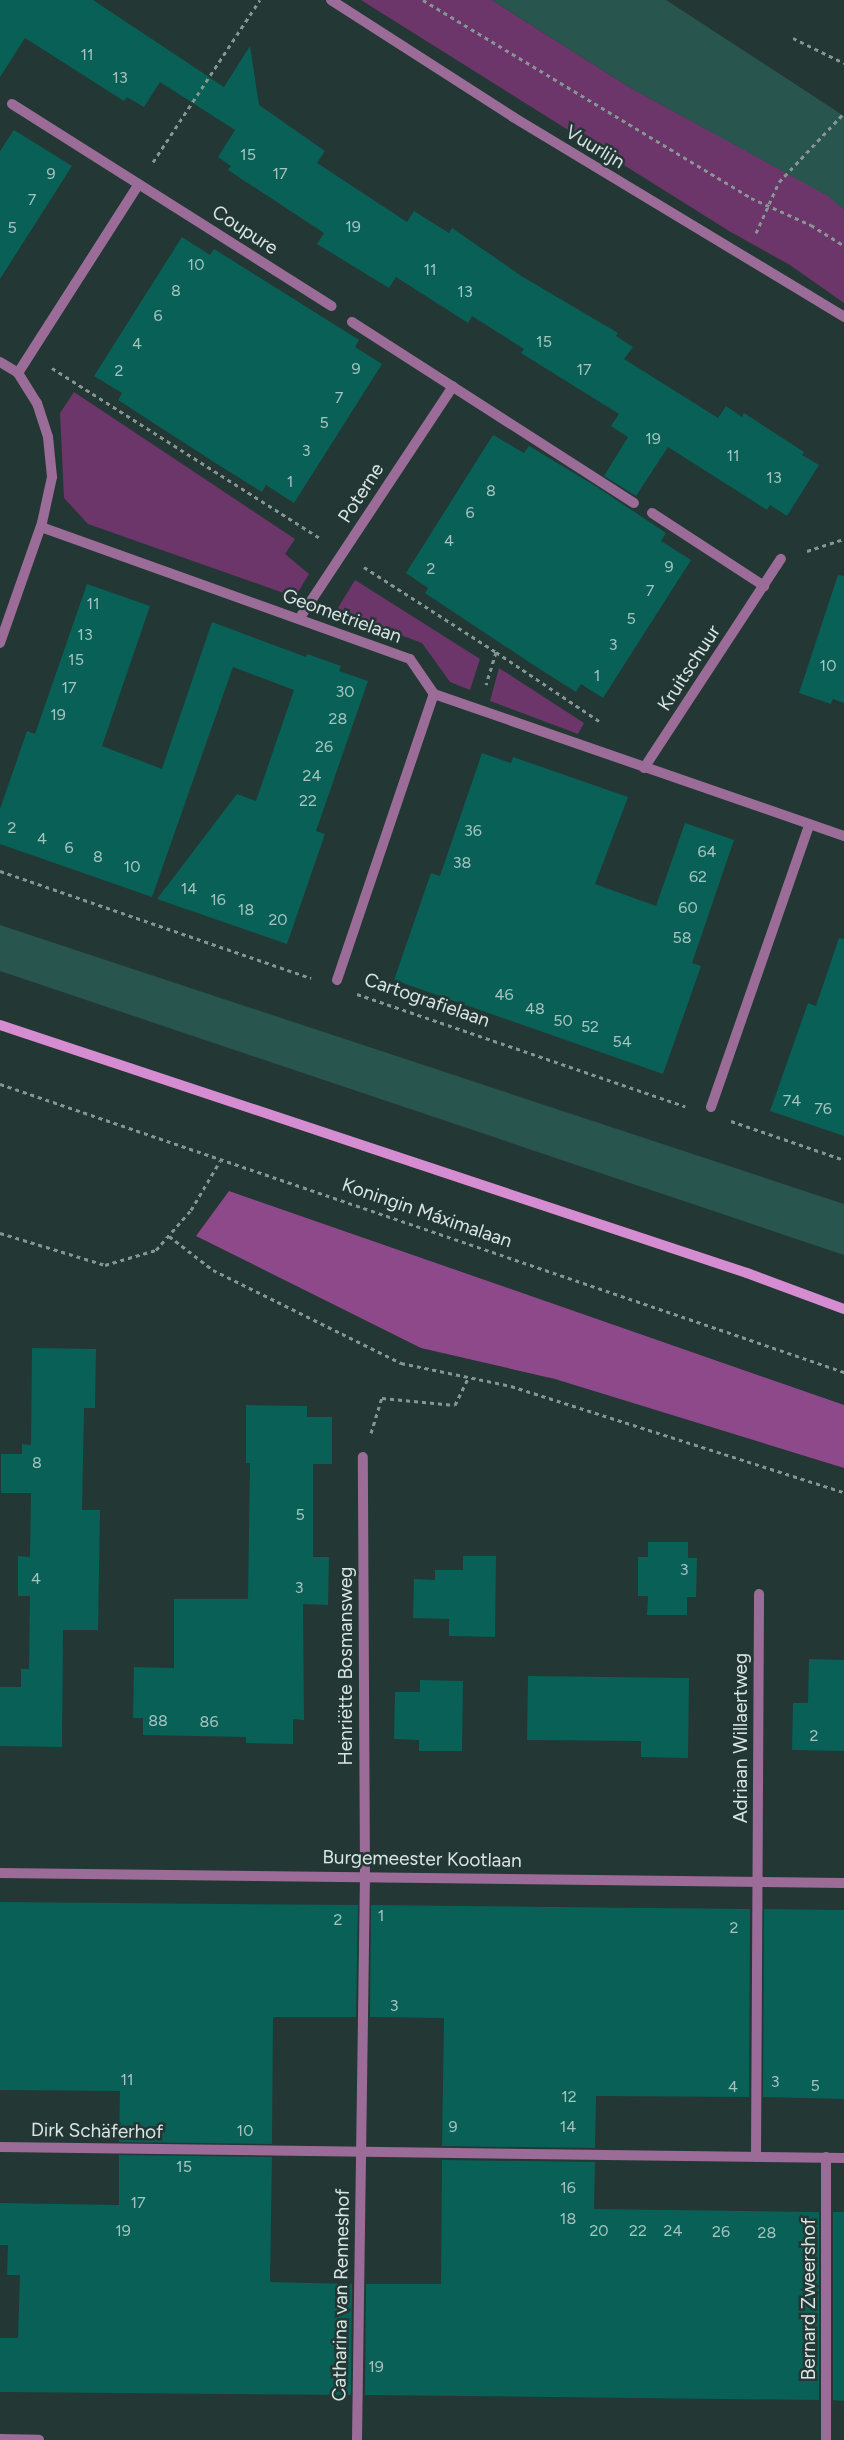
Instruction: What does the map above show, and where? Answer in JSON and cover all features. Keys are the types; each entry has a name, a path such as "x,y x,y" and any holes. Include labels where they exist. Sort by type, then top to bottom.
{"main road":[{"path":"0,1024 747,1273 844,1309"}],"street":[{"name":"Vuurlijn","path":"331,0 513,117 844,317"},
{"name":"Coupure","path":"12,104 331,306"},
{"path":"18,373 139,184"},
{"path":"352,322 634,503"},
{"path":"0,362 18,373 37,402 48,437 52,477 41,527 0,643"},
{"name":"Poterne","path":"299,619 452,386"},
{"path":"652,513 764,586"},
{"name":"Geometrielaan","path":"41,527 410,659 434,694"},
{"name":"Kruitschuur","path":"644,768 781,560"},
{"path":"434,694 844,836"},
{"name":"Cartografielaan","path":"337,980 434,694"},
{"path":"711,1107 809,824"},
{"name":"Henriëtte Bosmansweg","path":"363,1456 365,1876"},
{"name":"Adriaan Willaertweg","path":"757,1881 759,1594"},
{"name":"Burgemeester Kootlaan","path":"0,1872 844,1883"},
{"name":"Catharina van Renneshof","path":"357,2440 365,1876"},
{"path":"756,2157 757,1881"},
{"name":"Dirk Schäferhof","path":"0,2147 360,2151"},
{"path":"360,2151 844,2158"},
{"name":"Bernard Zweershof","path":"826,2157 826,2440"},
{"path":"0,2439 39,2440"}],"path":[{"path":"139,184 260,0"},
{"path":"423,0 766,207 811,225 844,246"},
{"path":"793,38 844,63"},
{"path":"746,259 766,207 780,182 844,112"},
{"path":"30,354 343,553 496,652 602,724"},
{"path":"781,560 844,539"},
{"path":"478,710 496,652"},
{"path":"0,871 316,980"},
{"name":"Cartografielaan","path":"353,993 690,1108"},
{"name":"Koningin Máximalaan","path":"0,1084 220,1161 844,1372"},
{"path":"727,1120 844,1160"},
{"path":"0,1233 105,1265 156,1250 191,1210 220,1161"},
{"path":"169,1236 213,1270 401,1363 512,1386 844,1492"},
{"path":"363,1456 382,1398 455,1405 469,1376"}],"shaded area":[{"path":"361,0 492,0 629,87 829,196 844,210 844,303 790,265 729,231"},
{"path":"492,0 666,0 844,116 844,210 828,196 629,87"},
{"path":"74,392 295,539 285,554 309,574 295,597 88,524 64,498 60,413"},
{"path":"355,580 480,659 470,690 450,682 422,643 336,611"},
{"path":"499,668 584,723 578,734 490,701"},
{"path":"0,925 844,1204 844,1255 0,971"},
{"path":"229,1191 844,1405 844,1468 555,1379 421,1348 196,1236"}],"building":[{"path":"0,0 93,0 224,87 250,46 259,105 325,151 317,163 407,222 414,211 449,233 452,228 523,277 618,333 616,336 633,347 624,359 718,418 726,406 742,417 744,413 804,452 802,455 819,465 787,516 770,505 767,510 668,447 636,496 604,476 628,437 611,426 619,414 521,353 524,349 472,316 468,323 396,277 389,288 317,244 324,233 228,170 231,166 218,157 235,130 160,82 144,107 127,97 124,101 25,38 0,77"},
{"path":"14,130 72,166 0,279 0,151"},
{"path":"182,237 210,255 214,249 359,340 355,347 382,364 294,503 266,485 262,492 217,464 118,400 122,393 94,376"},
{"path":"493,435 524,453 529,446 597,487 666,533 661,541 691,560 603,698 581,684 576,692 538,668 425,593 428,588 406,573"},
{"path":"838,575 844,576 844,703 833,699 831,704 799,693"},
{"path":"87,584 150,606 102,746 162,769 212,622 306,657 307,654 341,666 339,671 368,681 316,831 325,834 287,944 157,899 237,794 256,801 294,690 233,667 152,897 0,844 0,809 27,731 35,734"},
{"path":"482,753 511,763 513,757 628,797 595,884 656,906 685,823 734,840 692,963 701,966 663,1074 394,980 431,873 440,876"},
{"path":"839,938 844,939 844,1136 770,1111 808,1003 816,1006"},
{"path":"32,1348 96,1349 95,1408 84,1408 82,1510 100,1510 98,1630 63,1630 62,1747 0,1746 0,1687 21,1687 21,1669 29,1669 30,1596 18,1596 18,1556 30,1557 31,1493 1,1493 1,1454 22,1454 22,1444 31,1445"},
{"path":"246,1405 307,1406 307,1417 332,1417 332,1464 313,1464 313,1557 329,1557 328,1605 303,1604 304,1720 293,1719 293,1744 246,1743 246,1737 143,1735 143,1718 133,1718 134,1667 174,1668 174,1599 248,1599 250,1463 246,1463"},
{"path":"648,1542 688,1542 688,1558 697,1558 696,1597 687,1597 687,1615 647,1615 648,1596 638,1596 638,1557 648,1557"},
{"path":"463,1556 496,1556 495,1637 449,1636 449,1619 413,1618 414,1579 435,1580 435,1570 463,1570"},
{"path":"809,1659 844,1660 844,1751 792,1750 793,1703 808,1703"},
{"path":"528,1676 689,1678 688,1758 641,1757 641,1741 527,1740"},
{"path":"420,1680 463,1681 462,1751 419,1751 419,1740 394,1739 395,1692 420,1692"},
{"path":"0,1902 358,1905 356,2017 273,2017 272,2144 119,2142 120,2091 0,2090"},
{"path":"371,1905 750,1909 749,2097 596,2096 595,2148 442,2146 444,2018 370,2017"},
{"path":"764,1909 844,1910 844,2099 763,2097"},
{"path":"119,2155 272,2157 270,2282 352,2284 351,2395 0,2392 0,2338 18,2338 20,2275 7,2275 8,2245 0,2245 0,2203 119,2205"},
{"path":"442,2160 595,2162 594,2209 819,2212 819,2400 365,2395 366,2284 441,2284"},
{"path":"833,2212 844,2212 844,2401 833,2400"}]}
